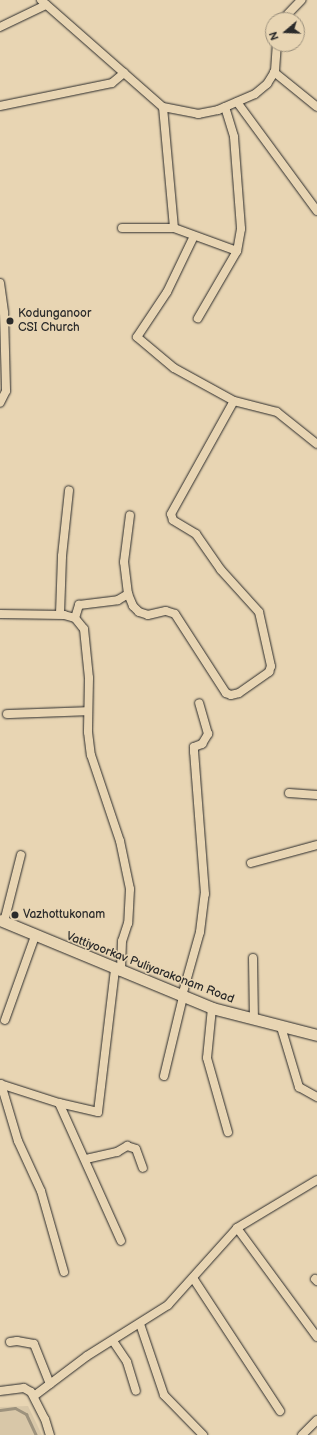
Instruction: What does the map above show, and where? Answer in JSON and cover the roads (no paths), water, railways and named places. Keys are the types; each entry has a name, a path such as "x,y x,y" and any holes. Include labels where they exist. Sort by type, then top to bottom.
{"main road":[{"name":"Vattiyoorkav Puliyarakonam Road","path":"2,921 118,971 212,1008 281,1027 317,1035"}],"street":[{"path":"290,12 301,0"},
{"path":"0,27 43,3 163,107 198,114 225,107 255,94 267,84 274,72 276,52"},
{"path":"274,72 317,108"},
{"path":"0,106 112,83 124,73"},
{"path":"237,102 317,211"},
{"path":"163,107 174,228"},
{"path":"198,318 237,251 241,228 234,137 225,107"},
{"path":"122,228 174,228 237,251"},
{"path":"194,236 167,292 138,337 174,368 234,402 277,412 317,444"},
{"path":"0,283 4,313 6,391 0,403"},
{"path":"130,515 124,562 128,594 133,606 139,612 148,615 166,611 175,614 226,693 231,695 239,693 270,670 259,612 221,570 196,534 171,517 201,458 234,402"},
{"path":"60,614 62,556 69,490"},
{"path":"75,618 79,605 118,600 128,594"},
{"path":"0,614 60,614 75,618 84,629 87,646 88,710 91,755 120,841 130,889 128,923 122,941 98,1112 59,1103 0,1084"},
{"path":"164,1076 200,932 205,894 194,749 202,744 208,734 199,703"},
{"path":"6,714 88,710"},
{"path":"289,793 317,795"},
{"path":"251,863 317,845"},
{"path":"2,921 20,855"},
{"path":"5,1020 35,936"},
{"path":"253,958 254,1020"},
{"path":"212,1008 207,1058 228,1132"},
{"path":"281,1027 299,1087 317,1097"},
{"path":"0,1084 18,1141 41,1191 64,1272"},
{"path":"59,1103 86,1159 121,1241"},
{"path":"86,1159 117,1152 127,1146 136,1149 144,1168"},
{"path":"34,1396 86,1356 113,1341 168,1305 236,1228 317,1180"},
{"path":"236,1228 317,1337"},
{"path":"193,1278 280,1411"},
{"path":"140,1324 164,1396 203,1435"},
{"path":"10,1342 18,1340 34,1344 50,1384"},
{"path":"113,1341 126,1362 136,1391"},
{"path":"0,1392 24,1388 34,1396 50,1435"},
{"path":"302,1435 317,1420"}],"waterway":[{"path":"0,1410 15,1408 26,1414 36,1435"}],"place":[{"name":"Kodunganoor CSI Church","path":"10,321"},
{"name":"Vazhottukonam","path":"15,915"}]}
